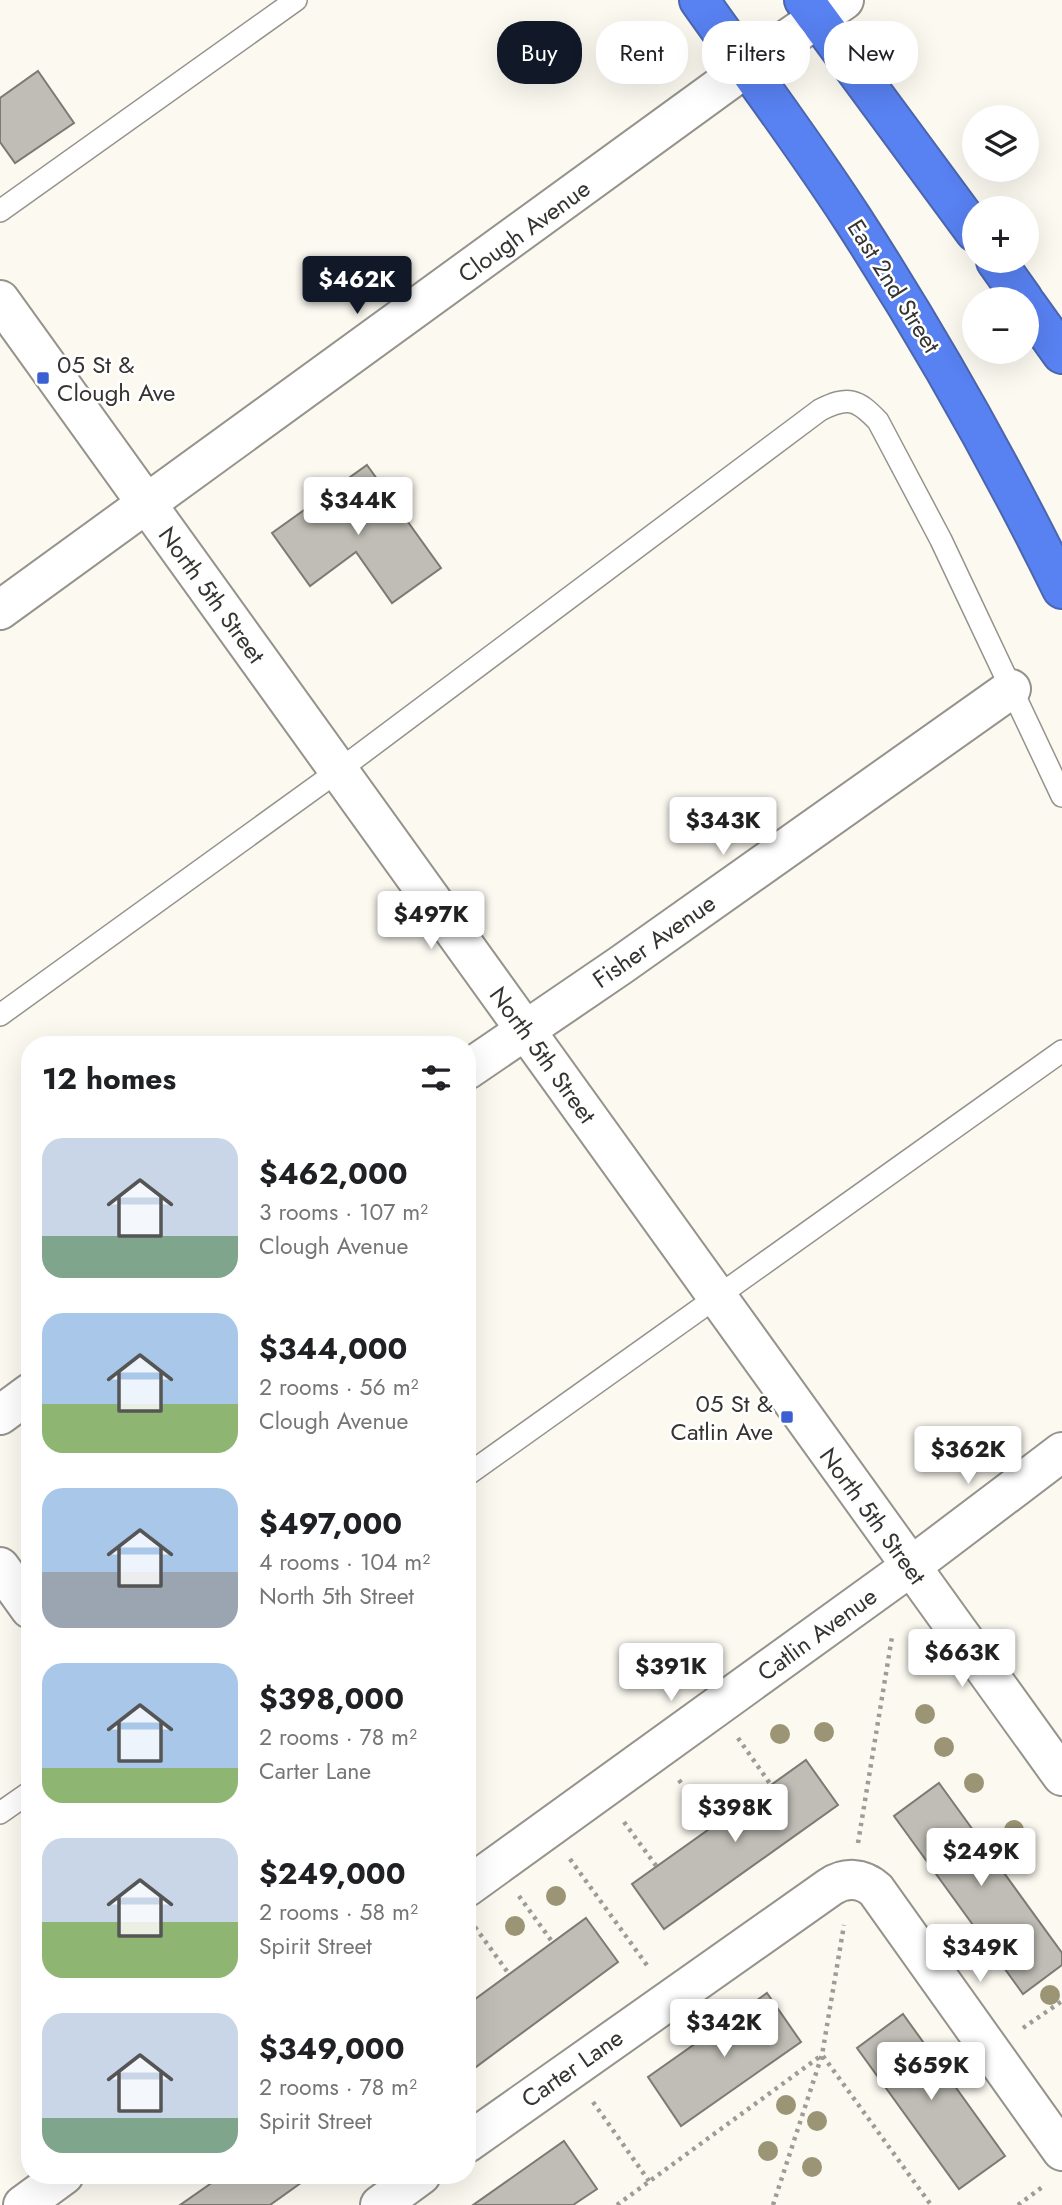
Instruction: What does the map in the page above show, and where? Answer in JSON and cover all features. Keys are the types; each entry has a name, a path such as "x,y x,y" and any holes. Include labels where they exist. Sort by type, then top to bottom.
{"highway":[{"name":"East 2nd Street","path":"699,0 714,21"},
{"path":"821,6 962,213"},
{"name":"East 2nd Street","path":"759,84 851,217 945,369 1027,518 1062,589"},
{"path":"1039,322 1062,354"}],"street":[{"name":"Clough Avenue","path":"803,21 821,6"},
{"name":"Clough Avenue","path":"0,610 724,84"},
{"name":"North 5th Street","path":"0,300 1062,1776"},
{"name":"Fisher Avenue","path":"476,1064 621,965 1011,689"},
{"path":"0,1415 21,1400"},
{"name":"Catlin Avenue","path":"476,1880 910,1567 1062,1452"},
{"path":"0,1567 21,1596"},
{"path":"852,1879 870,1884 876,1890 1062,2151"},
{"name":"Carter Lane","path":"476,2137 830,1887 842,1880 852,1879"},
{"path":"23,2205 52,2184"},
{"path":"380,2205 407,2184"}],"lane":[{"path":"0,211 296,0"},
{"path":"0,1015 338,771 809,419 837,402 852,401 864,406 878,421 941,540 1062,796"},
{"path":"476,1469 1062,1051"},
{"path":"0,1813 21,1798"}],"path":[{"path":"773,2205 822,2055 892,1637"},
{"path":"738,1738 771,1785"},
{"path":"679,1780 713,1827"},
{"path":"623,1820 657,1867"},
{"path":"569,1858 651,1970"},
{"path":"518,1895 553,1943"},
{"path":"476,1928 509,1974"},
{"path":"1018,2031 1062,2001"},
{"path":"617,2205 822,2055"},
{"path":"822,2055 931,2205"},
{"path":"599,2111 649,2181"},
{"path":"1018,2205 1031,2196"}],"building":[{"path":"38,71 74,123 15,163 0,142 0,98"},
{"path":"367,465 441,568 392,603 356,552 310,586 272,533"},
{"path":"806,1760 838,1805 664,1929 632,1884"},
{"path":"939,1783 1062,1953 1062,1965 1023,1994 894,1816"},
{"path":"586,1918 618,1962 476,2067 476,1998"},
{"path":"767,1993 801,2042 681,2126 648,2077"},
{"path":"903,2014 1005,2156 959,2189 857,2048"},
{"path":"564,2141 597,2189 573,2205 473,2205"},
{"path":"210,2184 299,2184 270,2205 180,2205"}],"place":[{"name":"05 St & Clough Ave","path":"43,378"},
{"name":"05 St & Catlin Ave","path":"787,1417"}]}
